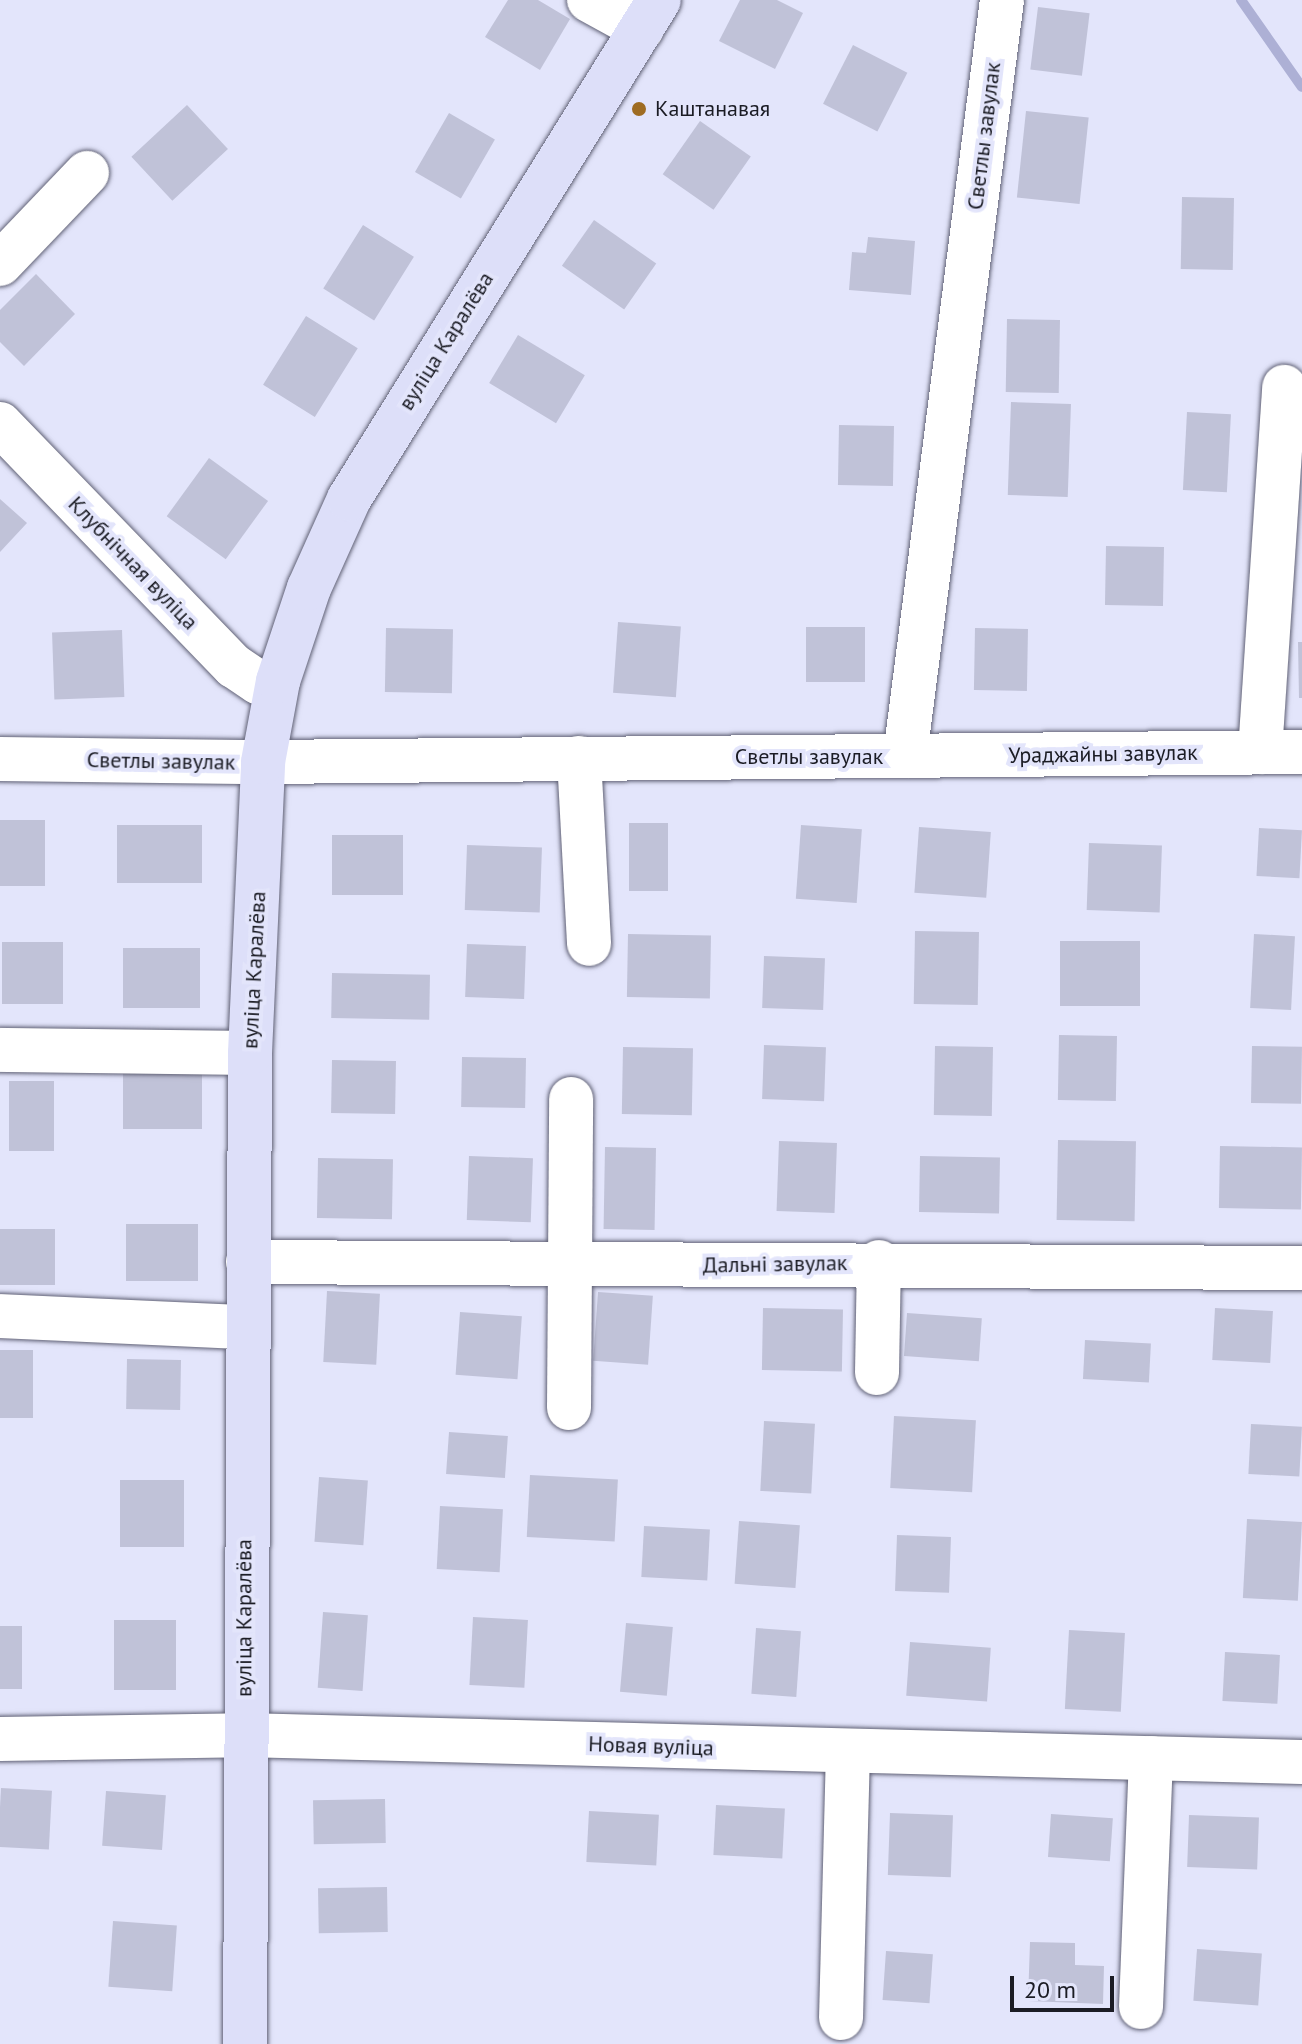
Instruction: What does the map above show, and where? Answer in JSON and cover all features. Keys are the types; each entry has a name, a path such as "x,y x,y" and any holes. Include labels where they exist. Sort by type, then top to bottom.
{"main road":[{"name":"вуліца Каралёва","path":"245,2044 243,1735 250,1053 263,762 278,681 309,588 349,499 650,15"}],"street":[{"path":"589,0 650,15"},
{"name":"Светлы завулак","path":"0,759 263,762 905,756 1002,0"},
{"path":"0,264 87,173"},
{"path":"1281,752 1284,387"},
{"name":"Клубнічная вуліца","path":"0,424 234,666 258,682 278,681"},
{"name":"Ураджайны завулак","path":"905,756 1281,752"},
{"path":"579,758 589,944"},
{"path":"0,1050 250,1053"},
{"path":"569,1408 566,1267 571,1099"},
{"name":"Дальні завулак","path":"248,1262 566,1267 879,1262 1302,1268"},
{"path":"877,1373 879,1262"},
{"path":"0,1316 246,1327"},
{"name":"Новая вуліца","path":"0,1739 243,1735 1302,1762"},
{"path":"841,2018 848,1751"},
{"path":"1141,2007 1151,1758"}],"building":[{"path":"508,0 538,0 570,19 540,70 485,37"},
{"path":"740,0 777,0 803,13 775,69 719,41"},
{"path":"1038,7 1090,13 1082,76 1030,70"},
{"path":"853,45 907,73 877,131 823,104"},
{"path":"187,105 228,149 172,201 131,157"},
{"path":"1026,111 1089,118 1080,204 1017,198"},
{"path":"449,113 495,140 461,198 415,172"},
{"path":"700,121 751,157 714,210 663,174"},
{"path":"1182,197 1234,198 1233,270 1181,269"},
{"path":"594,220 656,264 624,309 562,266"},
{"path":"363,225 414,257 374,320 323,289"},
{"path":"868,237 915,241 911,295 849,290 852,252 866,253"},
{"path":"36,274 75,314 24,366 0,342 0,310"},
{"path":"306,316 358,348 315,417 263,385"},
{"path":"1007,319 1060,320 1059,393 1006,392"},
{"path":"518,335 585,375 556,423 489,383"},
{"path":"1011,402 1071,404 1068,497 1008,495"},
{"path":"1187,412 1231,414 1227,492 1183,490"},
{"path":"839,425 894,426 893,486 838,485"},
{"path":"209,458 268,501 226,559 167,516"},
{"path":"0,499 27,523 0,552"},
{"path":"1106,546 1164,547 1163,606 1105,605"},
{"path":"618,622 681,626 676,697 613,693"},
{"path":"806,627 865,627 865,682 806,682"},
{"path":"386,628 453,629 452,693 385,692"},
{"path":"975,628 1028,629 1027,691 974,690"},
{"path":"122,630 124,697 54,699 52,632"},
{"path":"1298,642 1302,642 1302,698 1299,698"},
{"path":"0,820 45,820 45,886 0,886"},
{"path":"629,823 668,823 668,891 629,891"},
{"path":"117,825 202,825 202,883 117,883"},
{"path":"801,825 862,829 857,903 796,899"},
{"path":"919,827 991,832 986,898 914,893"},
{"path":"1259,828 1302,830 1299,878 1256,876"},
{"path":"332,835 403,835 403,895 332,895"},
{"path":"1089,843 1162,846 1160,913 1087,910"},
{"path":"467,845 542,848 540,913 465,910"},
{"path":"915,931 979,932 978,1005 914,1004"},
{"path":"628,934 711,935 710,998 627,997"},
{"path":"1254,934 1295,936 1291,1010 1250,1008"},
{"path":"1060,941 1140,941 1140,1006 1060,1006"},
{"path":"2,942 63,942 63,1004 2,1004"},
{"path":"467,944 526,946 524,999 465,997"},
{"path":"123,948 200,948 200,1008 123,1008"},
{"path":"764,956 825,958 823,1010 762,1008"},
{"path":"332,973 430,975 429,1020 331,1018"},
{"path":"1059,1035 1117,1036 1116,1101 1058,1100"},
{"path":"764,1045 826,1047 824,1101 762,1099"},
{"path":"935,1046 993,1047 992,1116 934,1115"},
{"path":"1252,1046 1302,1047 1301,1104 1251,1103"},
{"path":"623,1047 693,1048 692,1115 622,1114"},
{"path":"462,1057 526,1058 525,1108 461,1107"},
{"path":"332,1060 396,1061 395,1114 331,1113"},
{"path":"123,1071 202,1071 202,1129 123,1129"},
{"path":"9,1081 54,1081 54,1151 9,1151"},
{"path":"1058,1140 1136,1141 1135,1221 1057,1220"},
{"path":"779,1141 837,1143 835,1213 777,1211"},
{"path":"1220,1146 1302,1147 1301,1209 1219,1208"},
{"path":"605,1147 656,1148 655,1230 604,1229"},
{"path":"469,1156 533,1158 531,1222 467,1220"},
{"path":"920,1156 1000,1157 999,1213 919,1212"},
{"path":"318,1158 393,1159 392,1219 317,1218"},
{"path":"126,1224 198,1224 198,1281 126,1281"},
{"path":"0,1229 55,1229 55,1285 0,1285"},
{"path":"327,1291 380,1294 376,1365 323,1362"},
{"path":"598,1292 653,1296 648,1365 593,1361"},
{"path":"763,1308 843,1309 842,1371 762,1370"},
{"path":"1215,1308 1273,1311 1270,1363 1212,1360"},
{"path":"460,1312 522,1316 517,1379 456,1375"},
{"path":"907,1313 982,1318 979,1361 904,1356"},
{"path":"1085,1340 1151,1343 1149,1382 1083,1379"},
{"path":"0,1350 33,1350 33,1418 0,1418"},
{"path":"127,1359 181,1360 180,1410 126,1409"},
{"path":"894,1416 976,1420 972,1492 890,1488"},
{"path":"764,1421 815,1424 811,1494 760,1491"},
{"path":"1251,1424 1302,1427 1299,1477 1248,1474"},
{"path":"449,1432 508,1436 505,1478 446,1474"},
{"path":"530,1475 618,1480 615,1542 527,1537"},
{"path":"319,1477 368,1480 363,1545 314,1542"},
{"path":"120,1480 184,1480 184,1547 120,1547"},
{"path":"440,1506 503,1509 500,1572 437,1569"},
{"path":"1247,1519 1302,1522 1298,1601 1243,1598"},
{"path":"739,1521 800,1525 795,1588 735,1584"},
{"path":"644,1526 710,1529 707,1580 641,1577"},
{"path":"897,1535 951,1537 949,1593 895,1591"},
{"path":"323,1612 368,1615 363,1691 318,1688"},
{"path":"473,1617 528,1620 524,1688 469,1685"},
{"path":"114,1620 176,1620 176,1690 114,1690"},
{"path":"626,1623 673,1627 667,1696 620,1692"},
{"path":"0,1626 22,1626 22,1689 0,1689"},
{"path":"756,1628 801,1631 796,1697 751,1694"},
{"path":"1069,1630 1125,1633 1121,1712 1065,1709"},
{"path":"910,1642 991,1648 987,1702 906,1696"},
{"path":"1225,1652 1280,1655 1277,1704 1222,1701"},
{"path":"1,1788 52,1791 49,1850 0,1847"},
{"path":"106,1791 166,1795 162,1850 102,1846"},
{"path":"385,1799 386,1843 314,1844 313,1800"},
{"path":"716,1805 785,1809 782,1859 713,1855"},
{"path":"589,1811 659,1815 656,1866 586,1862"},
{"path":"890,1813 953,1815 951,1877 888,1875"},
{"path":"1051,1814 1113,1818 1110,1861 1048,1857"},
{"path":"1189,1815 1259,1817 1257,1869 1187,1867"},
{"path":"387,1887 388,1932 319,1933 318,1888"},
{"path":"113,1921 177,1925 172,1991 108,1987"},
{"path":"1030,1942 1075,1943 1075,1965 1104,1966 1103,2004 1028,2001"},
{"path":"1197,1949 1262,1954 1258,2005 1193,2001"},
{"path":"886,1951 933,1954 929,2003 883,2000"}],"waterway":[{"path":"1241,0 1302,87"}],"place":[{"name":"Каштанавая","path":"639,109"}]}
